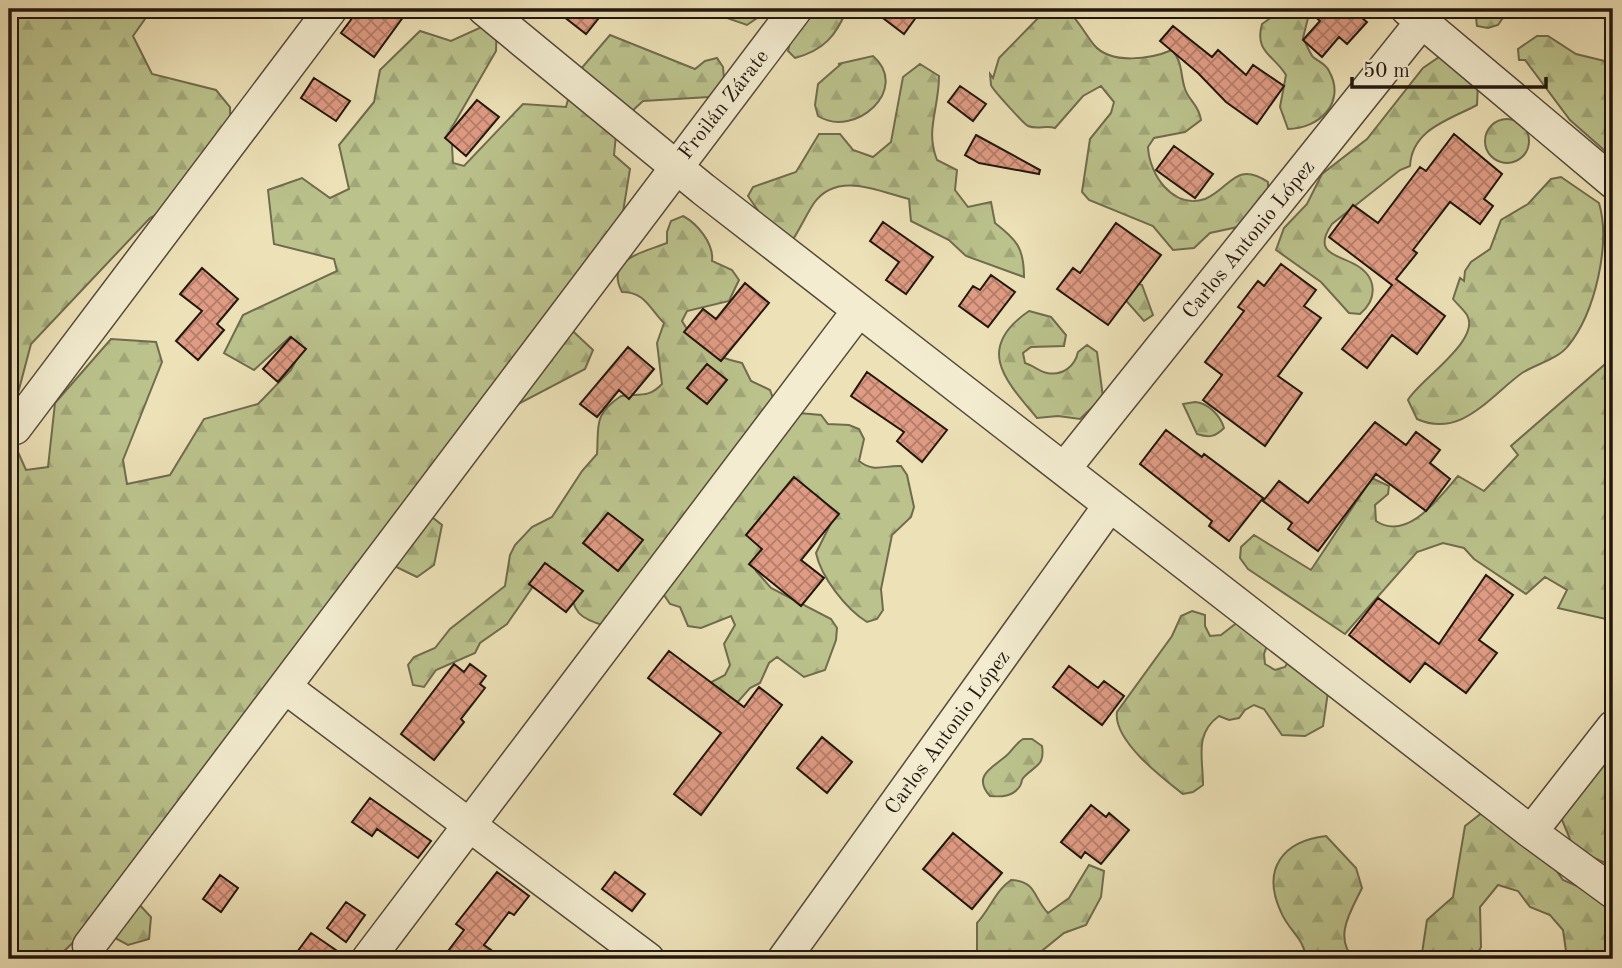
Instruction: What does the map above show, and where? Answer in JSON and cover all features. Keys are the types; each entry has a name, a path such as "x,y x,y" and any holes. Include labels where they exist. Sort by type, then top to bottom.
{"street":[{"path":"15,428 331,9"},
{"path":"484,9 675,166 859,310 1531,832 1613,892"},
{"name":"Froilán Zárate","path":"89,946 796,9"},
{"path":"1421,13 1613,182"},
{"name":"Carlos Antonio López","path":"1064,469 1421,13"},
{"path":"368,959 859,310"},
{"name":"Carlos Antonio López","path":"783,959 1110,505"},
{"path":"285,687 648,959"},
{"path":"1531,832 1613,727"}],"green space":[{"path":"9,9 152,9 133,36 152,74 216,90 230,107 231,150 207,187 150,218 31,344 9,427"},
{"path":"701,9 770,9 747,25"},
{"path":"814,9 847,9 828,41 814,51 795,58 788,51 792,34"},
{"path":"1283,9 1306,9 1308,18 1303,38 1313,57 1328,69 1334,83 1332,103 1319,119 1299,128 1288,129 1280,107 1286,75 1266,52 1260,33 1262,24"},
{"path":"1475,9 1509,9 1498,25 1488,28 1477,26"},
{"path":"1045,11 1068,11 1094,45 1110,55 1143,58 1172,50 1180,64 1185,89 1201,120 1185,132 1154,138 1148,147 1153,168 1158,178 1173,194 1193,201 1205,199 1240,175 1257,176 1268,182 1268,192 1242,226 1210,233 1194,248 1173,250 1153,226 1089,200 1082,192 1090,139 1111,113 1114,102 1101,86 1083,96 1055,128 1035,128 1028,126 991,85 990,74 993,78 999,58"},
{"path":"497,20 496,51 451,129 453,163 464,166 523,104 566,107 574,77 610,35 695,69 705,61 717,58 723,67 724,79 709,97 643,101 617,125 614,155 630,169 623,212 561,320 593,350 585,369 459,435 423,510 442,525 434,565 417,577 380,559 283,690 216,750 137,902 151,917 149,939 128,945 91,925 56,959 9,959 9,432 26,470 48,467 55,403 111,339 156,342 162,362 123,460 127,484 170,475 204,419 258,404 291,370 302,349 290,337 254,370 224,353 243,315 337,271 334,259 274,244 268,190 302,178 330,198 349,189 339,145 374,102 380,70 420,31 451,41"},
{"path":"1537,36 1548,36 1576,54 1613,63 1613,158 1570,120 1525,60 1519,60 1518,49"},
{"path":"1442,55 1478,83 1477,105 1425,134 1412,153 1410,166 1400,170 1332,224 1324,242 1326,248 1335,256 1363,270 1373,288 1366,308 1360,314 1349,313 1321,282 1276,250 1284,228 1307,204 1322,174 1367,139 1423,68"},
{"path":"873,56 883,69 886,83 882,96 874,107 862,116 848,121 833,121 818,116 815,105 818,84 841,64 838,64"},
{"path":"920,64 939,76 932,129 937,160 957,170 955,190 968,207 991,202 995,223 1014,240 1021,252 1024,277 966,256 949,240 911,221 909,199 859,186 834,188 823,193 814,203 792,241 772,231 748,196 753,187 796,172 819,134 840,134 853,150 873,157 891,142 903,77"},
{"path":"1507,119 1516,120 1523,125 1528,132 1528,150 1523,157 1516,162 1507,163 1498,162 1491,157 1486,150 1485,141 1486,132 1491,125 1498,120"},
{"path":"1561,177 1599,203 1602,220 1602,258 1598,278 1578,332 1559,354 1522,373 1474,412 1447,423 1433,424 1417,419 1408,400 1458,348 1466,336 1469,325 1467,315 1453,299 1460,278 1464,281 1465,271 1471,262 1490,249 1501,220 1528,204 1551,179"},
{"path":"683,216 704,235 712,261 732,270 739,280 729,301 687,311 682,321 700,345 723,358 742,363 751,381 770,390 774,401 799,413 821,415 828,424 849,425 859,429 864,439 859,461 864,465 874,468 901,466 907,475 914,507 911,517 892,535 881,589 883,610 877,619 867,622 836,592 823,572 816,553 831,523 756,571 771,588 831,619 837,628 836,640 825,670 804,677 777,657 769,663 760,683 750,688 736,704 704,686 725,675 730,665 724,644 735,625 731,616 701,628 688,626 680,607 670,604 658,586 606,626 579,613 571,594 571,584 554,569 543,572 507,624 480,643 475,653 436,670 424,687 413,685 408,665 414,657 435,648 450,629 505,586 510,555 515,545 532,527 552,517 582,471 597,454 599,421 606,409 621,396 647,394 662,384 657,343 664,323 641,298 622,292 618,271 638,253 667,243 671,221"},
{"path":"1131,281 1142,285 1153,315 1144,321 1114,287"},
{"path":"1029,311 1051,317 1066,335 1064,346 1031,347 1023,353 1025,363 1053,374 1071,366 1078,352 1087,345 1097,352 1103,397 1080,419 1058,416 1037,418 1006,377 1000,364 999,351 1003,338 1012,325"},
{"path":"1611,359 1613,570 1610,573 1613,575 1613,617 1610,620 1558,608 1567,590 1545,577 1526,594 1474,559 1464,548 1443,543 1417,552 1345,634 1248,569 1240,558 1241,547 1254,535 1311,570 1372,478 1389,486 1388,494 1375,505 1376,521 1388,526 1399,526 1422,515 1458,476 1484,491 1518,455 1511,446"},
{"path":"1195,402 1213,410 1224,428 1212,436 1197,434 1183,404"},
{"path":"1192,611 1205,615 1205,626 1210,636 1221,635 1239,621 1272,632 1264,654 1265,664 1275,670 1285,667 1291,657 1328,692 1323,726 1305,736 1282,735 1264,709 1254,705 1245,710 1239,718 1229,720 1219,716 1211,723 1203,739 1203,785 1193,792 1183,794 1151,768 1130,746 1118,723 1117,712 1172,636 1181,616"},
{"path":"1023,739 1032,739 1042,746 1041,761 1023,778 1014,792 990,796 985,789 983,778"},
{"path":"1613,745 1613,861 1603,862 1574,849 1560,815"},
{"path":"1483,812 1538,845 1563,880 1607,899 1613,907 1613,959 1559,959 1566,951 1563,930 1550,915 1530,907 1518,891 1498,885 1480,907 1481,947 1475,959 1426,959 1422,953 1427,920 1453,897 1465,826"},
{"path":"1326,836 1356,868 1362,888 1344,933 1348,951 1354,959 1306,959 1303,946 1284,918 1275,897 1275,870 1280,860 1298,844"},
{"path":"1089,865 1104,871 1101,897 1086,925 1064,933 1038,954 1028,955 1030,959 977,959 977,923 1006,884 1011,880 1026,883 1048,913 1069,898"}],"building":[{"path":"359,9 409,9 374,57 341,33"},
{"path":"554,9 606,9 586,34"},
{"path":"871,9 922,9 904,34"},
{"path":"1307,9 1351,9 1367,22 1347,44 1339,37 1322,57 1303,40 1320,21"},
{"path":"1173,26 1212,57 1218,50 1246,75 1253,65 1284,86 1257,124 1226,102 1198,73 1160,41"},
{"path":"314,78 350,101 336,121 301,98"},
{"path":"960,86 986,104 973,121 948,102"},
{"path":"477,100 499,117 466,156 445,138"},
{"path":"1454,134 1502,174 1484,199 1493,206 1480,224 1450,202 1413,250 1417,253 1396,279 1445,316 1417,354 1392,335 1367,368 1342,349 1392,285 1329,237 1353,205 1378,223 1420,167 1426,171"},
{"path":"976,135 1040,170 1039,174 979,163 965,155"},
{"path":"1174,146 1213,174 1195,198 1156,170"},
{"path":"883,222 933,257 906,294 886,280 899,262 870,241"},
{"path":"1116,223 1161,255 1108,325 1057,289 1073,268 1080,273"},
{"path":"1281,264 1316,290 1304,306 1321,318 1278,376 1302,393 1265,446 1203,400 1222,375 1205,362 1244,311 1238,307 1258,281 1264,286"},
{"path":"202,268 238,299 217,324 224,330 198,360 176,341 202,311 180,294"},
{"path":"991,275 1015,292 988,327 959,306 973,286 980,290"},
{"path":"745,283 769,303 721,361 684,332 703,309 716,319"},
{"path":"291,337 306,349 278,382 263,369"},
{"path":"628,347 654,369 629,399 619,390 597,417 580,404"},
{"path":"707,364 727,380 707,404 687,388"},
{"path":"867,372 947,430 922,462 897,441 904,432 851,396"},
{"path":"1375,422 1406,445 1416,432 1440,450 1430,463 1450,479 1426,511 1376,474 1318,551 1288,529 1292,523 1263,501 1279,481 1308,503"},
{"path":"1166,430 1202,457 1204,454 1263,498 1229,541 1209,526 1212,521 1140,464"},
{"path":"794,477 839,514 801,560 824,578 801,606 749,564 762,549 746,535"},
{"path":"608,513 643,540 618,571 583,543"},
{"path":"545,563 583,591 566,612 529,584"},
{"path":"1486,575 1513,595 1479,640 1497,653 1466,693 1425,663 1410,682 1349,635 1378,598 1439,644"},
{"path":"669,651 744,707 759,687 782,705 701,815 674,794 721,733 648,678"},
{"path":"454,664 464,672 470,664 486,676 480,684 485,688 461,719 464,722 434,760 401,734"},
{"path":"1069,666 1098,688 1104,681 1124,696 1102,725 1053,687"},
{"path":"822,737 852,762 827,793 797,768"},
{"path":"370,798 431,841 418,858 377,829 372,836 352,822"},
{"path":"1091,805 1106,817 1109,813 1129,830 1101,864 1085,852 1081,858 1061,842"},
{"path":"953,833 1002,873 972,909 923,869"},
{"path":"497,872 529,896 514,915 509,912 484,945 504,959 442,959 464,930 456,924"},
{"path":"615,872 645,894 632,911 602,889"},
{"path":"220,875 238,888 221,912 203,899"},
{"path":"346,902 365,915 346,942 327,928"},
{"path":"311,933 349,959 292,959"}]}
